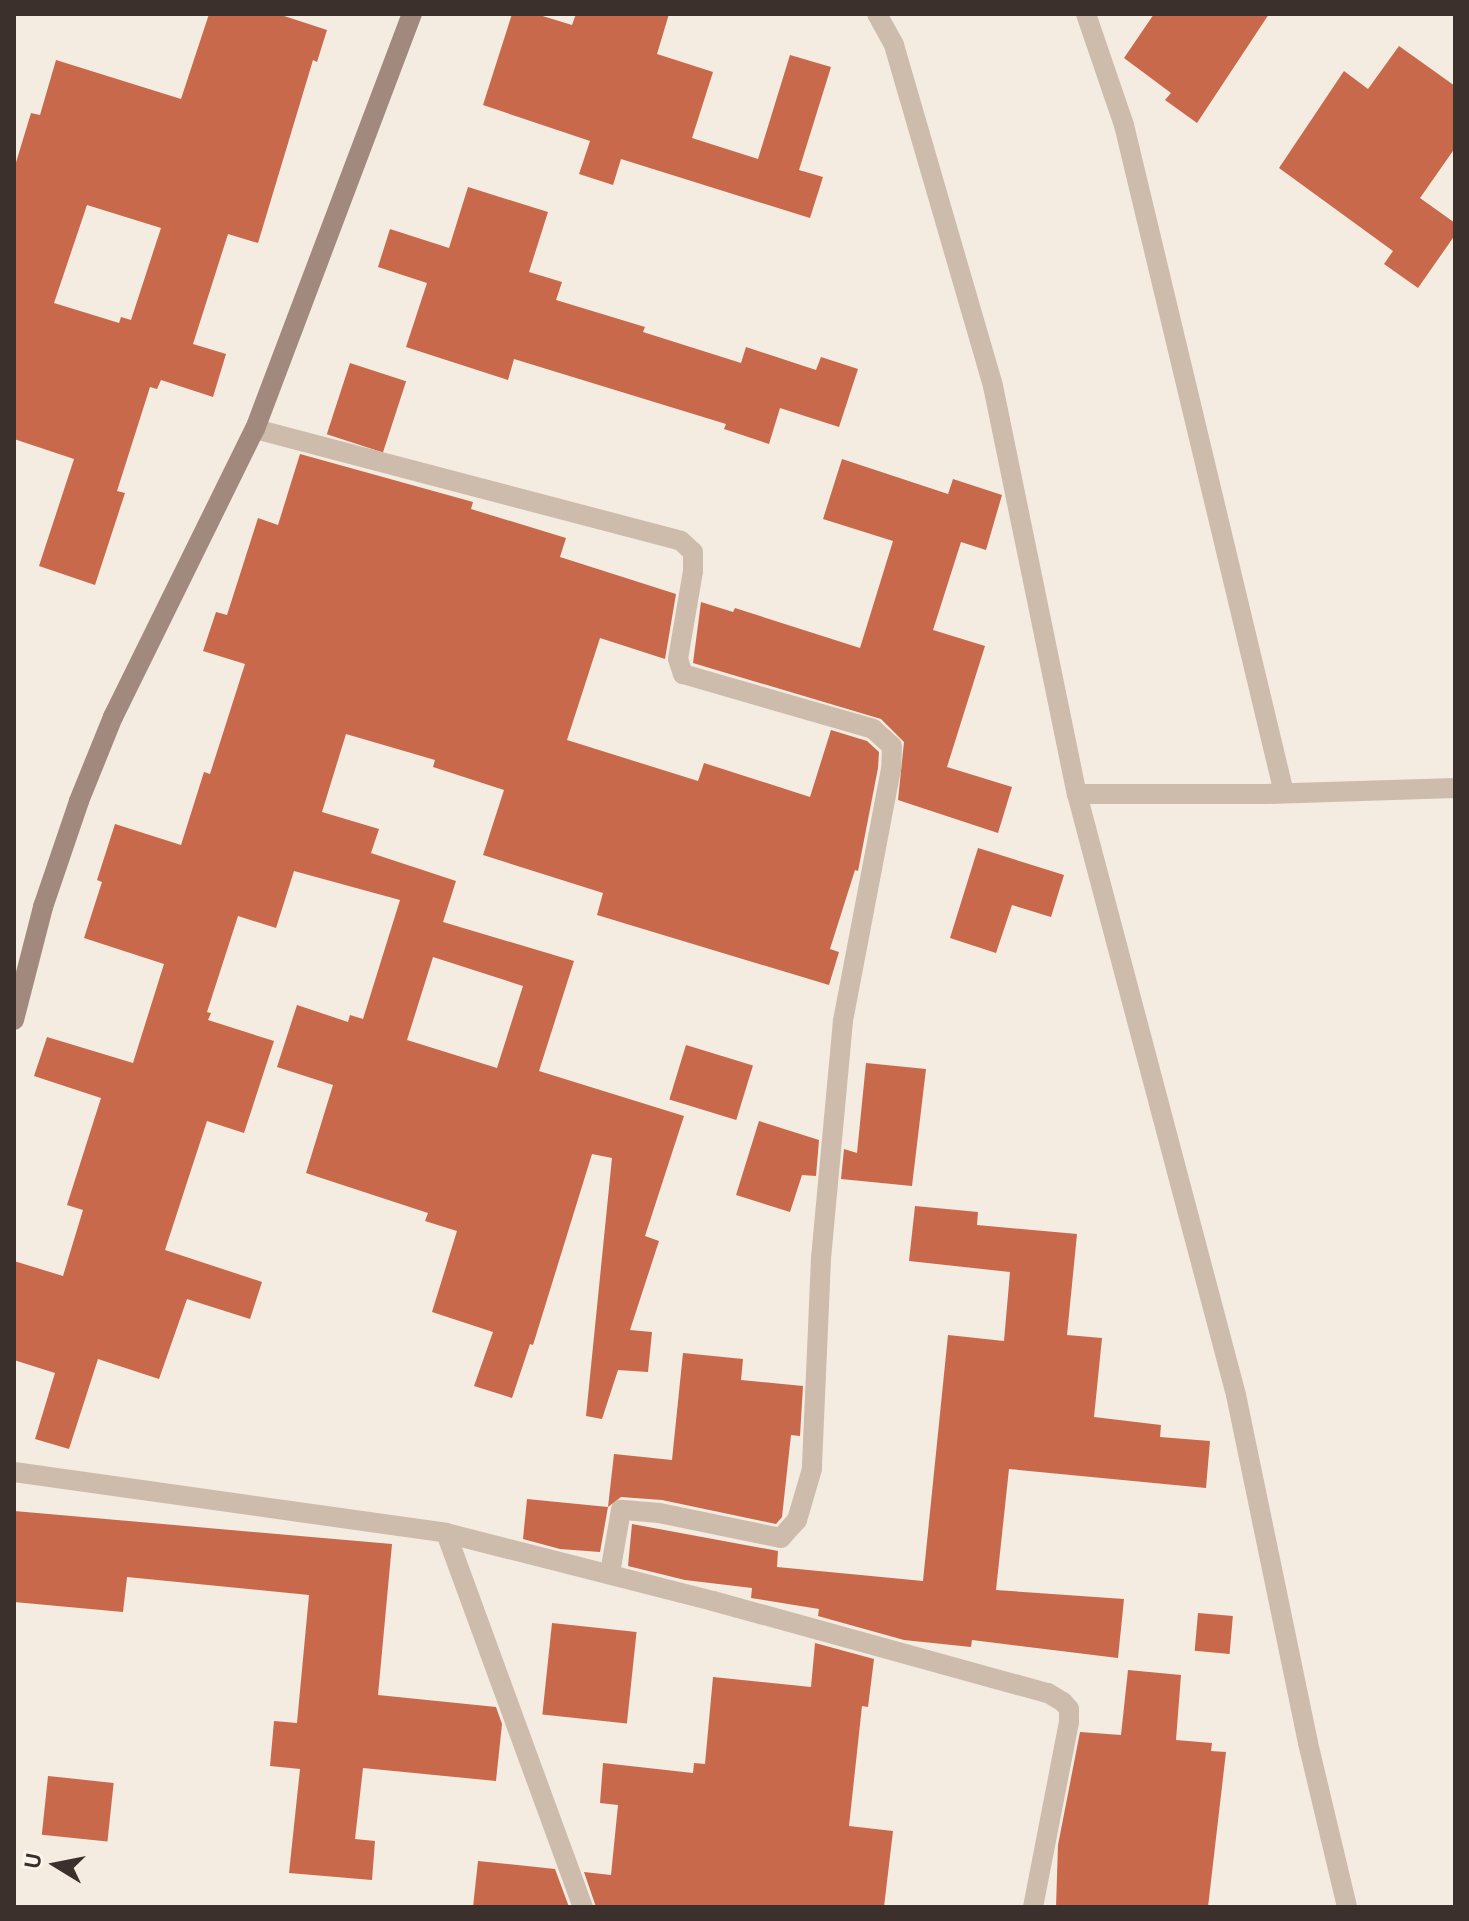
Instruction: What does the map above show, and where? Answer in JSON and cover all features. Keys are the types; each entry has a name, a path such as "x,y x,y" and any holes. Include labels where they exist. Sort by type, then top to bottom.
{"main road":[{"path":"14,1020 43,907 107,731 255,429 412,14"}],"street":[{"path":"877,14 894,45 993,386 1077,794 1236,1395 1308,1743 1347,1907"},
{"path":"1086,14 1124,125 1275,794"},
{"path":"255,429 681,541 693,552 678,659 683,674 873,729 892,746 891,769 843,1021 821,1259 812,1469 797,1520 781,1538 659,1513 621,1510 610,1573"},
{"path":"1077,794 1275,794 1455,788"},
{"path":"14,1472 446,1533 610,1573 1048,1693 1069,1709 1069,1722 1033,1907"},
{"path":"446,1533 583,1907"}],"building":[{"path":"209,14 278,14 327,30 317,62 313,60 258,243 228,234 193,344 226,354 213,397 161,380 157,389 150,387 117,491 125,493 95,585 39,566 74,459 14,439 14,169 31,113 40,115 56,60 181,99","holes":["87,205 161,228 131,320 121,317 119,323 54,303"]},
{"path":"512,14 536,14 572,25 576,14 669,14 657,54 713,72 692,138 758,159 790,55 831,67 799,170 823,177 810,218 621,159 613,185 579,174 590,141 483,105"},
{"path":"1154,14 1269,14 1197,123 1165,100 1171,93 1124,58"},
{"path":"1399,46 1455,86 1455,148 1420,198 1455,223 1455,235 1418,288 1384,264 1393,251 1279,168 1344,71 1368,89"},
{"path":"468,187 548,212 529,272 562,282 556,300 645,327 643,332 741,363 746,347 816,370 821,357 858,369 839,427 780,408 769,444 724,429 726,424 514,359 508,380 406,347 427,283 378,267 390,229 449,248"},
{"path":"350,363 406,381 383,453 327,434"},
{"path":"300,454 473,502 471,509 566,538 560,557 676,594 665,659 600,638 567,740 698,781 704,763 810,797 831,730 867,741 879,752 858,871 855,870 830,949 839,952 829,985 597,915 603,893 483,855 504,790 433,767 435,760 346,734 322,812 379,829 371,853 456,881 443,922 574,961 539,1071 684,1116 645,1236 659,1241 630,1330 652,1332 648,1372 618,1370 602,1419 586,1416 612,1158 592,1154 533,1345 530,1344 512,1398 474,1386 493,1332 432,1312 457,1231 425,1221 428,1213 306,1173 333,1085 277,1067 297,1005 348,1022 350,1015 363,1019 400,900 294,871 276,928 238,916 207,1012 211,1013 208,1020 274,1041 244,1133 207,1121 165,1250 262,1282 250,1319 187,1299 159,1379 98,1359 69,1449 35,1439 55,1373 14,1360 14,1261 63,1276 83,1210 67,1205 101,1098 34,1076 47,1037 133,1063 164,964 84,938 102,882 97,880 115,824 181,845 204,772 210,774 245,664 203,651 216,612 227,615 258,518 278,525","holes":["433,957 523,986 497,1068 407,1040"]},
{"path":"842,459 948,494 953,479 1002,495 986,550 961,542 933,630 985,646 947,767 1012,787 998,833 898,800 904,742 881,719 693,663 701,602 733,612 735,608 860,648 893,541 823,519"},
{"path":"978,848 1064,875 1051,917 1012,905 996,953 950,938"},
{"path":"686,1045 753,1065 736,1120 669,1100"},
{"path":"866,1063 926,1069 912,1186 841,1179 844,1149 857,1153"},
{"path":"759,1121 819,1140 816,1176 802,1175 790,1212 736,1195"},
{"path":"915,1206 978,1212 977,1225 1077,1234 1067,1335 1102,1338 1094,1417 1161,1425 1160,1437 1210,1441 1206,1488 1009,1469 996,1590 1124,1599 1118,1658 972,1640 971,1647 904,1640 818,1616 819,1609 751,1598 752,1588 685,1580 628,1566 632,1524 778,1551 777,1567 923,1581 948,1335 1004,1341 1010,1272 909,1261"},
{"path":"683,1353 743,1359 741,1380 803,1386 800,1436 791,1435 782,1517 776,1524 662,1500 621,1497 608,1507 614,1454 672,1460"},
{"path":"527,1499 608,1507 600,1552 560,1549 523,1539"},
{"path":"14,1511 392,1544 378,1695 496,1707 502,1724 496,1781 363,1768 355,1839 375,1841 372,1880 289,1873 300,1769 270,1766 274,1721 297,1723 309,1595 127,1577 123,1612 14,1602"},
{"path":"1198,1613 1233,1616 1230,1654 1195,1651"},
{"path":"552,1623 637,1632 627,1723 542,1714"},
{"path":"815,1643 874,1659 868,1707 862,1706 849,1826 893,1831 884,1907 596,1907 584,1872 611,1875 618,1805 600,1803 603,1763 693,1773 694,1763 705,1764 713,1677 811,1687"},
{"path":"1128,1670 1181,1675 1176,1740 1212,1743 1211,1751 1226,1752 1208,1907 1056,1907 1058,1845 1080,1732 1121,1735"},
{"path":"48,1776 114,1783 107,1842 42,1835"},
{"path":"478,1861 555,1869 569,1907 473,1907"}]}
